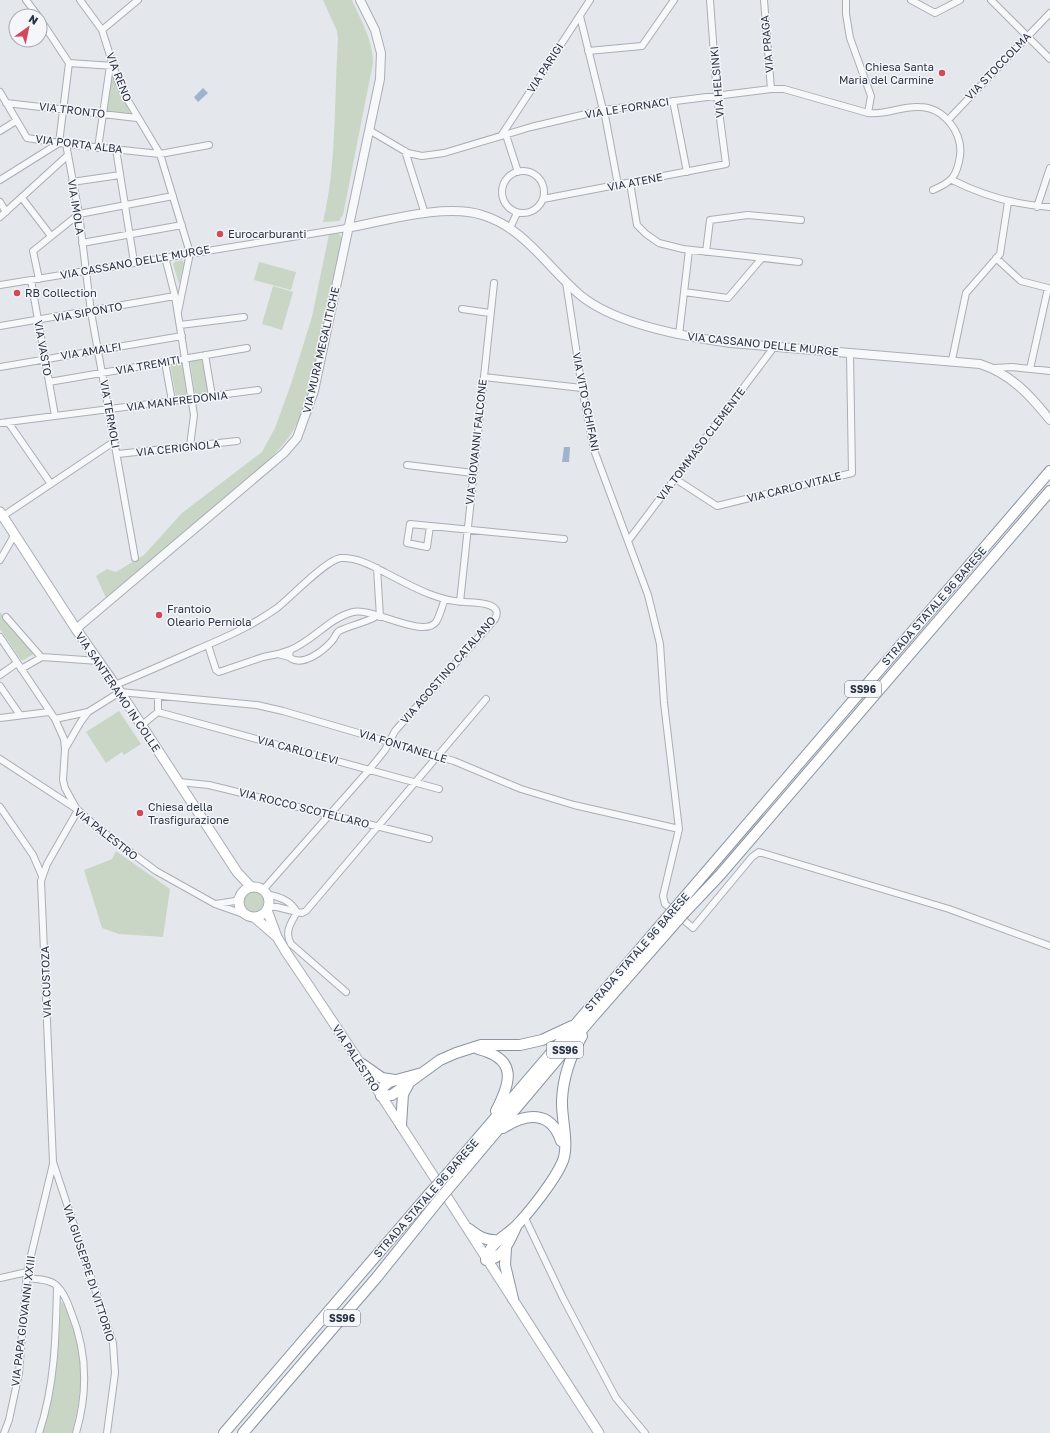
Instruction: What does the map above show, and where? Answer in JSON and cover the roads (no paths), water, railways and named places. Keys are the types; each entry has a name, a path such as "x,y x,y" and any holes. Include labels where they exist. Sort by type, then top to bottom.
{"highway":[{"name":"STRADA STATALE 96 BARESE","path":"224,1433 430,1193 490,1131 592,1018 677,913 1050,471"},
{"name":"STRADA STATALE 96 BARESE","path":"243,1433 377,1277 454,1182 490,1131 576,1024 677,913 720,875 1050,491"},
{"path":"486,1260 488,1250 503,1243 557,1173 563,1162 565,1152 562,1099 568,1066 592,1018"},
{"path":"422,1073 385,1084 382,1088 381,1096 392,1095 440,1060 472,1047 520,1045 542,1040 576,1024"},
{"path":"472,1047 489,1051 502,1060 509,1075 505,1092 490,1131"},
{"path":"362,1064 382,1078 397,1080"},
{"path":"401,1125 403,1094 409,1083"},
{"path":"490,1131 523,1117 538,1118 555,1127 565,1152"},
{"path":"469,1229 485,1239 503,1243"},
{"path":"503,1243 505,1266 513,1299"}],"main road":[{"name":"VIA SANTERAMO IN COLLE","path":"2,514 76,629 118,688 237,872"},
{"path":"237,872 251,887 265,892 267,908 263,914 250,916 240,908 241,895 237,872"},
{"path":"241,895 251,887"},
{"name":"VIA PALESTRO","path":"267,908 277,937 362,1064 381,1096 469,1229 486,1260 513,1299 599,1433"},
{"name":"VIA PALESTRO","path":"250,916 277,937"}],"street":[{"name":"VIA RENO","path":"80,0 102,30 112,66 118,81 137,118 160,154 190,253"},
{"path":"102,30 138,0"},
{"name":"VIA MURA MEGALITICHE","path":"76,629 284,453 297,438 314,391 347,228 380,79 381,53 375,30 360,0"},
{"name":"VIA PARIGI","path":"503,135 590,0"},
{"path":"588,51 642,46 674,0"},
{"name":"VIA HELSINKI","path":"710,0 717,96 726,164"},
{"name":"VIA PRAGA","path":"764,0 771,89"},
{"path":"846,0 850,38 871,96 868,113"},
{"path":"911,0 935,13 960,0"},
{"path":"992,0 1050,58"},
{"name":"VIA STOCCOLMA","path":"948,120 1050,13"},
{"path":"580,16 604,110 618,185"},
{"path":"48,31 69,63 112,66 98,148"},
{"name":"VIA IMOLA","path":"69,63 63,109 62,144 67,156 79,214 86,270"},
{"name":"VIA LE FORNACI","path":"369,130 405,151 422,156 444,153 503,135 604,110 771,89 784,89 800,92 868,113 881,114 911,107 922,107 941,114 948,120"},
{"name":"VIA PORTA ALBA","path":"0,92 27,138 62,144 160,154 209,145"},
{"path":"673,101 687,172"},
{"name":"VIA TRONTO","path":"6,103 137,118"},
{"path":"933,190 952,180 956,172 960,150 956,133 948,120"},
{"path":"0,131 16,121"},
{"path":"503,135 518,172"},
{"path":"0,180 62,144"},
{"path":"116,149 134,262"},
{"path":"405,151 425,214"},
{"path":"0,217 67,156"},
{"name":"VIA ATENE","path":"543,199 726,164"},
{"path":"1037,206 1050,168"},
{"path":"525,171 537,176 544,189 543,199 538,208 531,212 517,213 506,205 502,192 507,179 518,172 525,171"},
{"path":"72,182 120,175"},
{"path":"952,180 982,194 1008,202 1050,207"},
{"path":"630,183 635,218 641,230 659,243 689,250 799,262"},
{"path":"39,278 34,251 79,214 173,196"},
{"path":"22,198 51,236"},
{"path":"0,202 6,212"},
{"path":"952,360 966,293 1000,254 1008,202"},
{"name":"VIA CASSANO DELLE MURGE","path":"0,285 425,214 461,211 482,214 510,228 521,236 578,294 596,306 613,314 679,335 731,343 850,354 952,360 980,364 994,368"},
{"path":"510,228 517,213"},
{"path":"706,252 710,220 748,215 801,220"},
{"path":"82,243 182,225"},
{"path":"679,335 689,250"},
{"path":"178,312 190,253"},
{"path":"165,257 178,312 194,415 190,446"},
{"path":"684,292 728,298 762,258"},
{"path":"996,258 1021,281 1048,288 1030,369"},
{"name":"VIA TERMOLI","path":"86,270 91,312 110,409 135,558"},
{"name":"VIA VASTO","path":"31,280 55,416"},
{"name":"VIA VITO SCHIFANI","path":"566,281 582,388 594,450 648,595 660,644 664,703 679,829 663,899 666,904 693,928 752,857 759,852 949,909 1050,946"},
{"name":"VIA GIOVANNI FALCONE","path":"460,602 494,282"},
{"name":"VIA SIPONTO","path":"0,326 91,312 175,296"},
{"path":"462,309 490,313"},
{"path":"180,325 244,317"},
{"name":"VIA AMALFI","path":"0,367 45,358 182,336"},
{"name":"VIA TOMMASO CLEMENTE","path":"628,542 674,478 774,347"},
{"name":"VIA TREMITI","path":"49,382 247,348"},
{"name":"VIA CARLO VITALE","path":"674,478 717,506 852,473 850,354"},
{"path":"206,355 212,396"},
{"path":"166,362 172,401"},
{"path":"994,368 1012,367 1050,371"},
{"path":"994,368 1021,387 1050,420"},
{"path":"484,376 582,388"},
{"name":"VIA MANFREDONIA","path":"0,423 258,390"},
{"path":"8,422 51,484"},
{"path":"2,514 51,484 115,441"},
{"name":"VIA CERIGNOLA","path":"118,454 237,441"},
{"path":"408,466 473,473"},
{"path":"430,526 427,547 407,543 410,524 564,539"},
{"path":"0,560 15,534"},
{"path":"66,749 80,723 88,712 118,688 263,618 336,559 355,560 377,568 422,591 445,599 460,602"},
{"path":"377,568 379,616"},
{"path":"208,645 216,670 219,672 300,646 338,618 351,613 362,612 409,625 429,627 435,623 445,599"},
{"name":"VIA AGOSTINO CATALANO","path":"390,742 395,731 496,616 494,608 488,603 460,602"},
{"path":"278,654 298,661 308,660 332,641 340,631 379,616"},
{"path":"6,617 41,657"},
{"path":"0,638 55,719 64,739 66,749 63,780 65,788 78,810 42,876"},
{"path":"289,657 290,650"},
{"path":"21,669 41,657 99,661"},
{"path":"0,675 17,663"},
{"path":"0,686 20,715"},
{"name":"VIA FONTANELLE","path":"118,688 158,696 270,707 454,761 520,789 568,804 679,829"},
{"path":"142,725 158,712 158,696"},
{"path":"267,908 277,906 302,913 306,911 379,826 436,756 486,699"},
{"path":"0,718 49,712"},
{"path":"55,719 88,712"},
{"name":"VIA CARLO LEVI","path":"158,712 439,790"},
{"path":"297,912 293,905 283,898 265,892 369,770 390,742"},
{"name":"VIA PALESTRO","path":"0,759 78,810 94,825 156,871 215,904 250,916"},
{"name":"VIA ROCCO SCOTELLARO","path":"179,782 209,785 429,839"},
{"path":"0,808 33,855 42,876"},
{"name":"VIA CUSTOZA","path":"42,876 53,1162"},
{"path":"215,904 235,901 241,895"},
{"path":"297,912 287,935 291,944 346,992"},
{"name":"VIA PAPA GIOVANNI XXIII","path":"4,1433 9,1420 18,1372 27,1275 53,1162"},
{"name":"VIA GIUSEPPE DI VITTORIO","path":"53,1162 113,1343 115,1374 108,1433"},
{"path":"524,1216 563,1298 616,1398 645,1433"},
{"path":"0,1278 27,1275 51,1282 57,1286 67,1302 79,1332 85,1364 84,1388 76,1433"},
{"path":"39,1433 46,1409 53,1368 57,1286"}],"water":[{"path":"203,88 208,93 198,102 194,97"},
{"path":"564,447 570,447 569,462 562,462"}],"place":[{"name":"Chiesa Santa Maria del Carmine","path":"942,73"},
{"name":"Eurocarburanti","path":"220,234"},
{"name":"RB Collection","path":"17,293"},
{"name":"Frantoio Oleario Perniola","path":"159,615"},
{"name":"Chiesa della Trasfigurazione","path":"140,813"}]}
